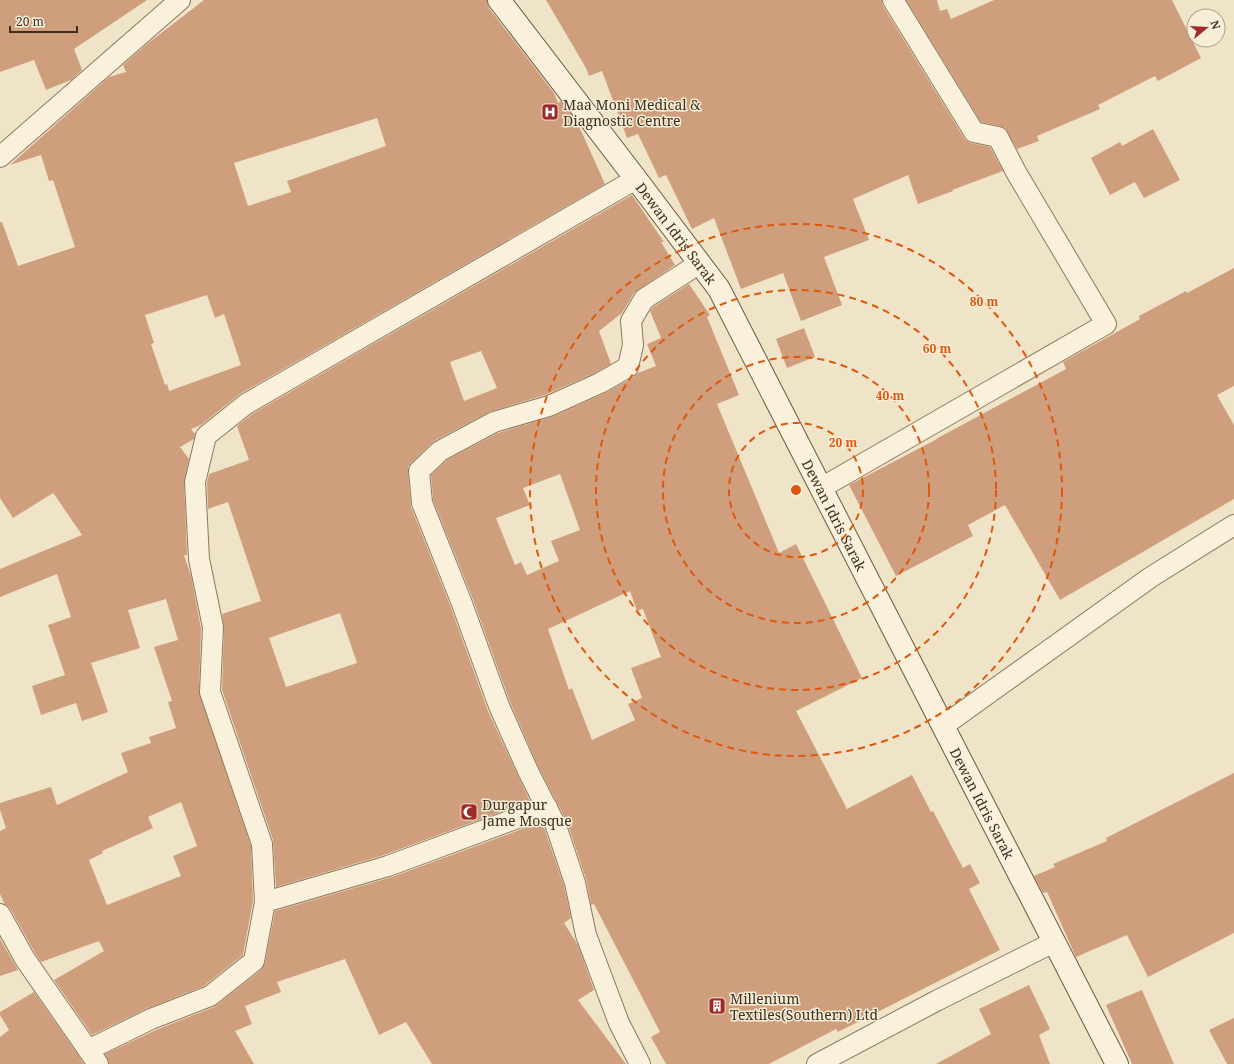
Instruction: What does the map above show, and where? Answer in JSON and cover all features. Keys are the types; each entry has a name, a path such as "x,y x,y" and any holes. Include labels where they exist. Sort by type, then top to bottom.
{"main road":[{"name":"Dewan Idris Sarak","path":"499,0 719,289 1117,1064"}],"street":[{"path":"0,157 180,0"},
{"path":"821,488 1106,324 1016,172 998,137 974,132 893,0"},
{"path":"0,914 25,960 93,1057 151,1019 210,996 254,961 265,902 262,844 210,692 213,627 199,559 195,482 206,436 246,404 636,178"},
{"path":"640,1064 620,1023 586,935 575,883 556,826 528,772 499,706 461,601 422,503 419,471 440,451 494,422 549,406 600,383 628,367 633,345 631,321 644,299 700,264"},
{"path":"943,726 1151,577 1234,525"},
{"path":"265,902 388,866 547,807"},
{"path":"817,1064 936,1001 1054,942"}],"building":[{"path":"0,0 147,0 74,49 82,70 71,80 46,90 34,60 0,72"},
{"path":"204,0 487,0 489,8 554,93 558,103 561,101 578,124 605,184 240,394 201,425 191,429 195,434 194,439 180,447 189,459 184,482 187,555 184,555 191,576 201,628 199,692 251,846 253,901 243,955 204,986 146,1009 92,1035 54,980 104,951 99,941 41,962 10,908 4,903 0,894 0,831 6,828 0,810 0,803 51,787 57,805 128,772 121,753 151,743 149,737 176,728 168,702 172,701 154,647 178,640 166,599 128,610 140,648 91,663 108,712 82,721 76,703 41,715 32,686 65,675 48,625 71,617 57,574 0,597 0,569 82,535 53,493 13,518 0,498 0,222 2,222 18,266 75,247 53,180 49,181 41,155 10,165 109,77 126,72 123,65 147,44","holes":["377,118 386,146 287,181 291,192 248,206 234,163","207,295 215,318 224,314 241,365 169,391 167,384 165,385 151,344 154,343 145,315","181,802 197,846 173,856 181,876 107,905 89,860 103,853 102,851 153,828 148,817"]},
{"path":"546,0 882,0 883,6 964,138 971,143 990,147 1003,171 918,204 908,175 853,199 869,240 824,257 842,305 801,321 783,273 741,289 714,218 692,229 666,175 659,178 638,134 627,138 602,71 589,76 586,68"},
{"path":"906,0 937,0 940,11 947,9 951,19 994,0 1172,0 1186,28 1186,48 1196,48 1201,58 1158,81 1155,76 1098,105 1100,109 1037,136 1039,141 1017,149 1005,128 981,122"},
{"path":"1153,129 1180,180 1144,198 1135,182 1110,195 1091,158 1120,142 1122,146"},
{"path":"632,195 664,242 661,242 675,265 634,293 622,313 599,331 611,364 595,373 545,395 489,412 434,441 408,467 411,507 450,605 488,711 530,801 384,855 276,887 273,840 222,690 224,628 222,614 261,601 228,502 208,509 207,483 209,474 249,460 237,426 252,414","holes":["481,351 497,388 464,401 450,362","340,613 357,663 286,687 269,638"]},
{"path":"1234,268 1234,386 1217,395 1234,425 1234,499 1060,600 1005,505 968,525 973,536 896,576 849,485 1066,369 1063,362 1140,319 1139,316"},
{"path":"689,284 710,315 707,317 739,395 717,404 779,553 796,544 862,678 796,711 847,809 912,775 963,868 970,864 980,883 969,889 1000,950 838,1032 836,1029 769,1064 666,1064 651,1037 660,1032 594,904 591,905 586,879 567,822 538,766 510,702 472,597 433,500 431,475 447,460 498,433 554,416 605,393 634,377 638,373 656,366 647,344 661,338 650,311 653,307","holes":["560,474 580,530 551,541 559,561 527,575 521,562 515,565 496,518 530,505 523,488","630,591 637,611 643,609 661,657 631,668 642,698 628,704 635,720 592,740 572,688 569,690 548,629"]},
{"path":"804,328 815,357 787,368 776,339"},
{"path":"1234,773 1234,933 1148,977 1127,935 1076,957 1047,892 1043,893 1034,876 1055,867 1053,864 1107,841 1106,838"},
{"path":"541,822 564,886 571,918 564,923 578,945 594,990 578,1000 626,1064 432,1064 406,1022 379,1035 345,959 277,982 281,992 245,1006 252,1024 235,1031 254,1064 109,1064 105,1054 156,1030 214,1007 261,970 265,963 275,911 392,877"},
{"path":"0,939 18,970 0,976"},
{"path":"1029,985 1050,1029 1039,1035 1050,1064 936,1064 991,1034 979,1009"},
{"path":"1142,990 1174,1064 1132,1064 1106,1005"},
{"path":"34,992 84,1064 0,1064 0,1037 9,1030 0,1015 0,1012"},
{"path":"1234,1018 1234,1064 1227,1064 1209,1030"}],"place":[{"name":"Maa Moni Medical & Diagnostic Centre","path":"550,112"},
{"name":"Durgapur Jame Mosque","path":"469,812"},
{"name":"Millenium Textiles(Southern) Ltd","path":"717,1006"}]}
